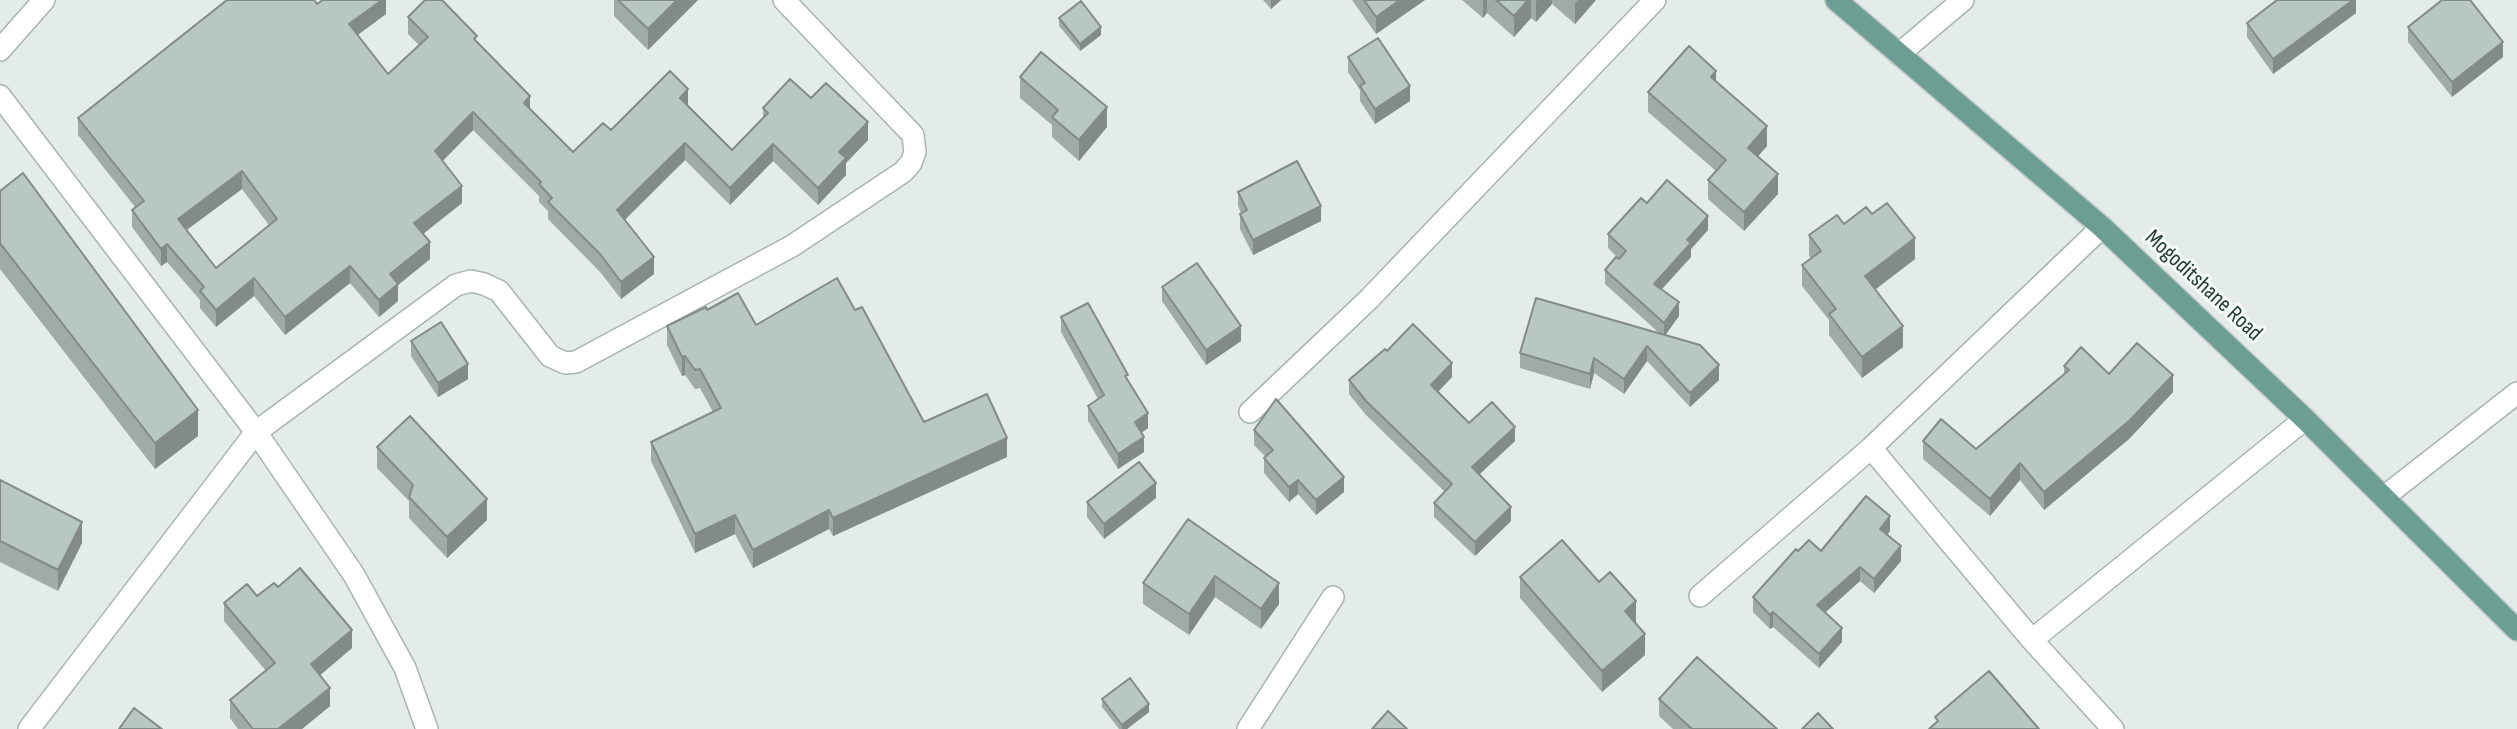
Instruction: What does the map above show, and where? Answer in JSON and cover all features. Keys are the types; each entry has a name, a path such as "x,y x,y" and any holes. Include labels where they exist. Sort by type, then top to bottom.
{"main road":[{"name":"Mogoditshane Road","path":"1836,0 2102,227 2305,419 2517,630"}],"street":[{"path":"0,50 44,0"},
{"path":"29,729 256,432 456,285 471,281 499,291 550,356 565,363 576,362 792,246 903,172 911,163 915,152 913,135 784,0"},
{"path":"1250,412 1369,299 1655,0"},
{"path":"1899,54 1963,0"},
{"path":"0,96 256,432 354,575 405,668 427,729"},
{"path":"1700,596 1871,448 2102,227"},
{"path":"2384,497 2517,393"},
{"path":"2032,640 2305,419"},
{"path":"1871,448 2032,640 2113,729"},
{"path":"1248,729 1333,597"}],"building":[{"path":"227,0 314,0 317,4 323,0 382,0 349,24 388,74 428,37 408,17 425,0 442,0 477,36 474,39 530,96 524,103 573,152 603,123 611,130 670,71 688,89 680,98 732,150 768,113 763,108 790,79 811,98 826,83 868,122 839,152 846,158 818,188 773,144 730,188 685,143 617,210 654,257 621,282 601,255 548,202 552,198 539,184 541,182 473,112 435,151 462,186 414,223 430,242 390,274 398,284 379,300 350,266 285,317 254,278 216,310 200,291 204,287 167,244 161,249 132,210 144,201 78,118","holes":["242,171 277,219 216,268 178,219"]},
{"path":"618,0 677,0 648,29"},
{"path":"1364,0 1400,0 1376,17"},
{"path":"1496,0 1528,0 1514,16"},
{"path":"2277,0 2353,0 2273,59 2247,23"},
{"path":"2442,0 2470,0 2503,42 2452,82 2408,27"},
{"path":"1081,1 1101,27 1080,44 1059,18"},
{"path":"1378,38 1410,86 1375,109 1360,86 1365,83 1348,57"},
{"path":"1689,46 1716,71 1711,77 1767,126 1748,148 1778,174 1744,212 1708,180 1726,160 1648,92"},
{"path":"1041,52 1107,107 1079,140 1052,117 1058,110 1020,77"},
{"path":"1297,161 1321,206 1253,240 1240,214 1247,210 1238,192"},
{"path":"23,173 198,410 155,443 0,243 0,191"},
{"path":"1667,180 1708,216 1687,240 1691,243 1654,284 1679,302 1664,323 1605,270 1616,257 1619,259 1626,251 1608,234 1641,198 1647,203"},
{"path":"1887,203 1915,238 1865,276 1903,326 1862,357 1829,314 1836,309 1802,265 1821,251 1809,235 1837,215 1844,224 1866,207 1872,214"},
{"path":"1197,263 1241,326 1206,350 1162,287"},
{"path":"837,278 855,310 862,307 924,422 987,394 1007,438 833,518 829,510 753,550 735,515 695,534 651,442 721,408 700,369 695,370 685,356 682,357 667,326 706,307 707,310 738,293 756,325"},
{"path":"1536,298 1700,345 1719,365 1690,393 1647,346 1624,379 1594,358 1590,374 1520,353"},
{"path":"1088,303 1128,375 1125,376 1148,413 1135,422 1144,437 1118,454 1088,406 1104,395 1061,317"},
{"path":"441,322 468,364 438,383 411,341"},
{"path":"1413,324 1452,363 1431,385 1469,423 1492,402 1515,427 1472,467 1511,507 1475,542 1434,503 1452,484 1366,401 1349,380 1385,349 1387,351"},
{"path":"2137,343 2173,375 2129,421 2044,492 2020,463 1990,499 1923,441 1941,419 1976,449 2069,370 2064,366 2081,347 2109,374"},
{"path":"1276,399 1344,477 1316,500 1298,480 1289,487 1264,458 1273,450 1254,430"},
{"path":"410,416 487,499 447,537 409,497 413,485 377,447"},
{"path":"1139,462 1156,483 1104,524 1087,502"},
{"path":"0,480 82,522 58,570 0,541"},
{"path":"1866,496 1890,516 1880,529 1901,546 1874,579 1860,567 1817,605 1842,628 1819,654 1773,612 1770,615 1753,597 1796,549 1798,551 1809,540 1821,551"},
{"path":"1188,519 1279,583 1261,609 1215,576 1189,614 1143,583"},
{"path":"1562,540 1599,582 1610,572 1636,601 1625,611 1645,634 1602,671 1520,577"},
{"path":"300,568 352,630 311,664 330,688 278,729 253,729 230,700 275,663 224,603 247,584 257,596 274,583 278,587"},
{"path":"1697,657 1777,729 1692,729 1659,699"},
{"path":"1989,671 2039,729 1929,729 1938,721 1935,717"},
{"path":"1130,678 1149,704 1122,725 1102,699"},
{"path":"134,708 162,729 119,729"},
{"path":"1388,711 1407,729 1372,729"},
{"path":"1818,713 1833,729 1802,729"}]}
